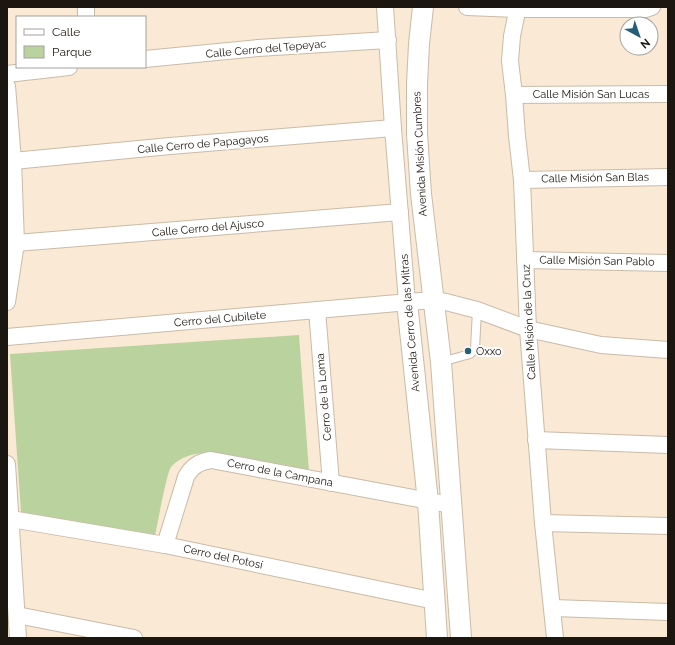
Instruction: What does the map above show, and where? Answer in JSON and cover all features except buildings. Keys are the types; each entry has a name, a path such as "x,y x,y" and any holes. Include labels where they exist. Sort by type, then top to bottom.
{"street":[{"name":"Avenida Cerro de las Mitras","path":"386,7 393,128 407,302 428,502 437,638"},
{"name":"Avenida Misión Cumbres","path":"423,7 417,78 417,134 421,194 432,300"},
{"path":"467,7 646,9 652,7"},
{"name":"Calle Misión de la Cruz","path":"517,8 512,36 510,61 514,94 516,136 522,180 528,329 536,440 555,638"},
{"name":"Calle Cerro del Tepeyac","path":"146,59 258,48 388,40"},
{"path":"7,74 60,68"},
{"path":"7,86 13,161 16,242 7,302"},
{"name":"Calle Misión San Lucas","path":"514,94 668,94"},
{"name":"Calle Cerro de Papagayos","path":"13,161 170,146 393,128"},
{"name":"Calle Misión San Blas","path":"522,180 668,177"},
{"name":"Calle Cerro del Ajusco","path":"16,242 400,212"},
{"name":"Calle Misión San Pablo","path":"525,260 668,263"},
{"name":"Cerro del Cubilete","path":"7,337 432,300 477,310 528,329 601,345 668,350"},
{"path":"432,300 441,362 461,638"},
{"name":"Cerro de la Loma","path":"317,310 331,483"},
{"path":"536,440 668,445"},
{"name":"Cerro de la Campana","path":"165,545 186,477 190,469 204,461 211,460 428,502 451,505"},
{"path":"7,464 11,519 10,556 18,638"},
{"name":"Cerro del Potosí","path":"11,519 165,545 435,601"},
{"path":"544,523 668,526"},
{"path":"553,608 668,612"},
{"path":"16,615 134,638"}],"lane":[{"path":"441,362 473,352 475,349 477,310"}],"green space":[{"path":"299,335 309,472 204,453 186,457 174,464 169,471 155,536 21,512 10,354"}],"place":[{"name":"Oxxo","path":"468,351"}]}
